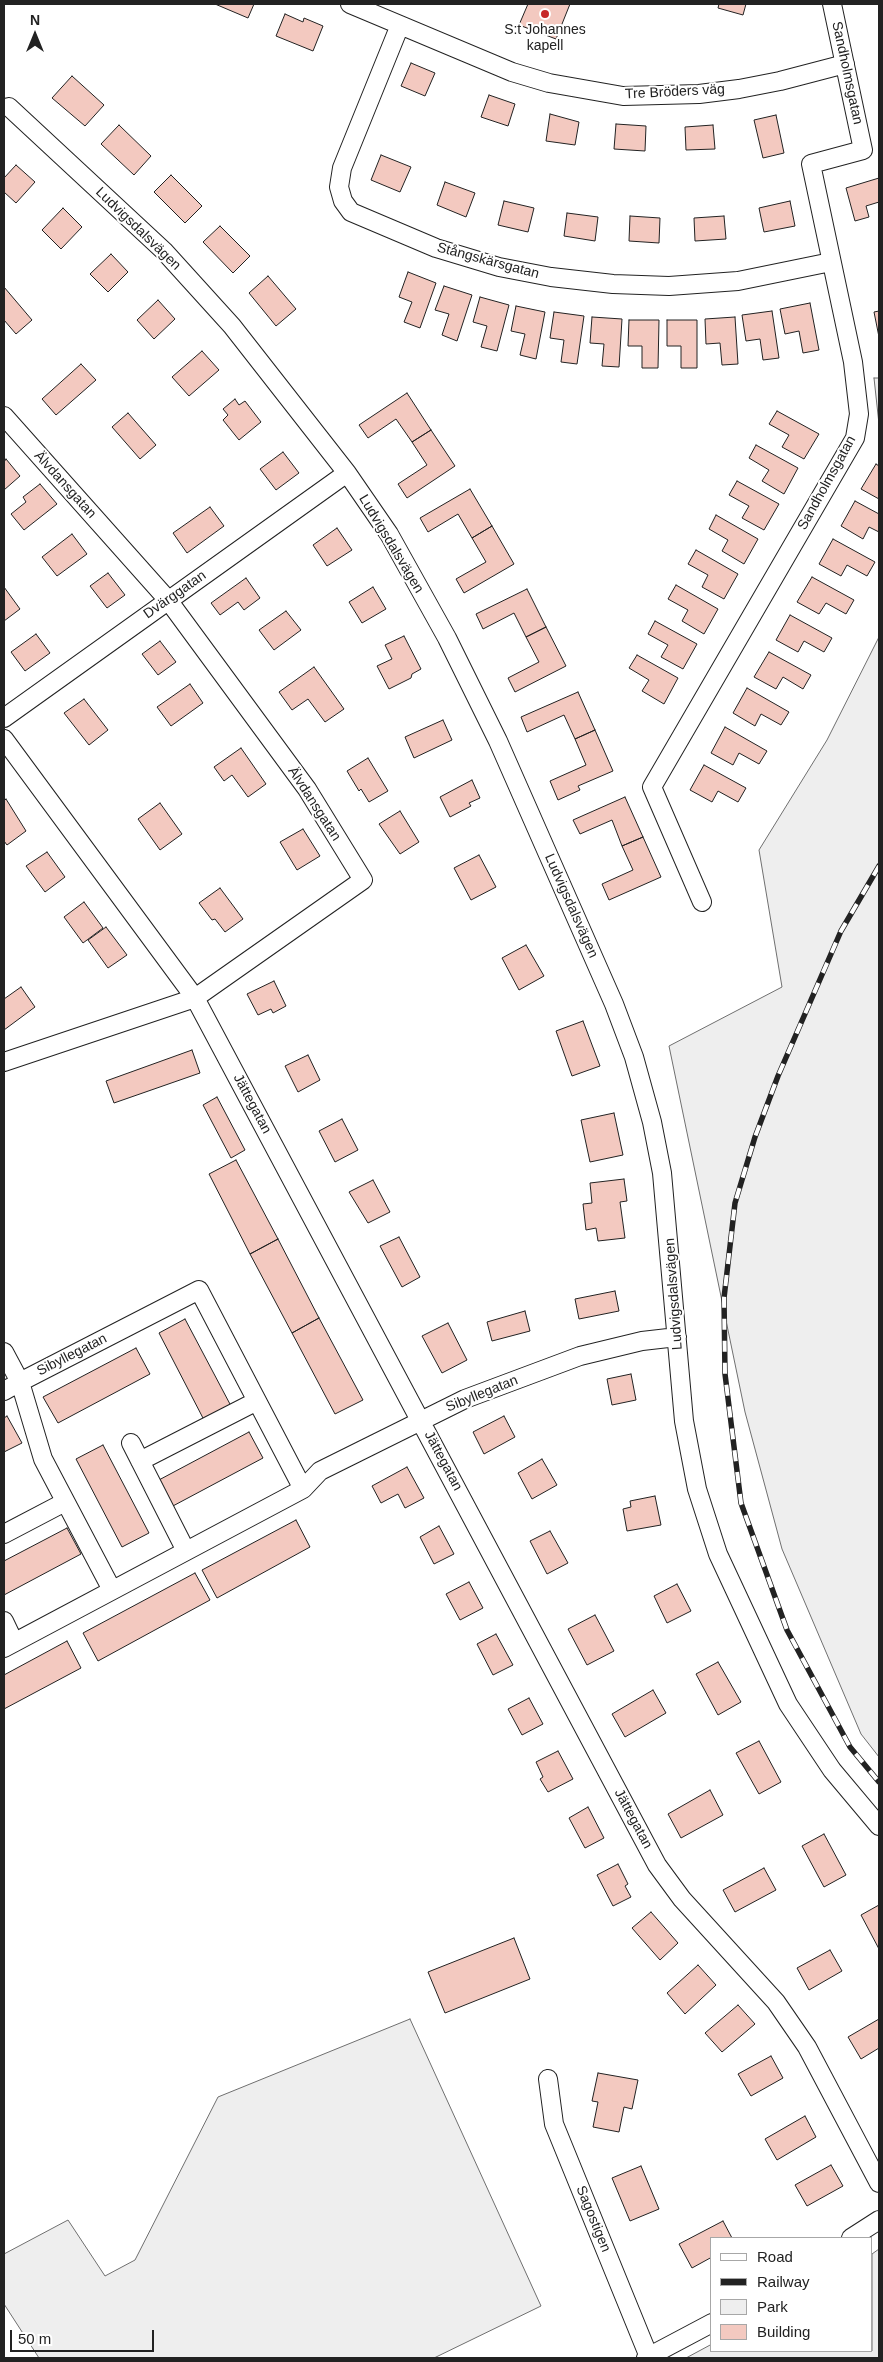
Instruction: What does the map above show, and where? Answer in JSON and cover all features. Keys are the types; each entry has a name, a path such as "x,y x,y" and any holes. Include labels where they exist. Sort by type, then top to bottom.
{"street":[{"name":"Tre Bröders väg","path":"350,4 369,8 400,25 512,72 549,83 623,96 699,94 739,89 844,64"},
{"name":"Sandholmsgatan","path":"702,902 652,787 855,438 859,414 857,388 811,164 871,148 844,64 832,4"},
{"name":"Stångskärsgatan","path":"400,25 342,168 339,187 343,201 351,212 436,248 499,267 551,277 613,284 669,286 738,281 831,262"},
{"name":"Ludvigsdalsvägen","path":"6,108 164,251 232,326 347,473 388,534 447,638 498,741 614,1004 634,1057 652,1122 662,1172 684,1421 697,1488 718,1554 788,1704 832,1770 879,1826"},
{"name":"Älvdansgatan","path":"4,416 168,600 306,789 363,880 195,998 4,1062"},
{"name":"Dvärggatan","path":"4,718 347,473"},
{"name":"Jättegatan","path":"4,739 195,998 658,1865 682,1899 776,2002 806,2047 879,2183"},
{"name":"Sibyllegatan","path":"4,1391 199,1290 303,1489"},
{"name":"Sibyllegatan","path":"4,1621 9,1645 303,1489 320,1471 464,1398 580,1356 642,1341 677,1337"},
{"name":"Sibyllegatan","path":"4,1352 20,1382 43,1459 112,1590"},
{"path":"140,1461 257,1401"},
{"path":"131,1443 186,1551"},
{"path":"4,1534 65,1502"},
{"name":"Sagostigen","path":"548,2079 554,2124 648,2357"},
{"path":"853,2237 879,2220"},
{"path":"648,2357 710,2324"}],"green space":[{"path":"874,378 879,378 879,424"},
{"path":"879,637 879,1757 861,1734 782,1549 745,1412 669,1046 782,987 759,850 827,740"},
{"path":"410,2019 541,2306 434,2358 39,2358 4,2304 4,2254 68,2220 105,2276 135,2260 218,2097"},
{"path":"879,2249 879,2358 686,2358 710,2345 710,2352 873,2352 873,2253"}],"building":[{"path":"215,4 254,4 248,18"},
{"name":"S:t Johannes kapell","path":"528,4 570,4 556,39 519,25"},
{"path":"719,4 746,4 743,15 718,8"},
{"path":"285,14 303,22 304,18 323,26 313,51 276,36"},
{"path":"411,63 435,73 425,96 401,86"},
{"path":"72,76 104,105 85,126 52,98"},
{"path":"489,95 515,104 508,126 481,117"},
{"path":"550,114 579,122 575,145 546,141"},
{"path":"776,115 784,153 763,158 754,120"},
{"path":"616,124 646,126 645,151 614,149"},
{"path":"119,125 151,156 134,175 101,144"},
{"path":"713,125 715,149 686,150 685,127"},
{"path":"381,155 411,167 400,192 371,180"},
{"path":"16,165 35,182 16,203 4,192 4,178"},
{"path":"171,175 202,206 185,223 154,192"},
{"path":"879,178 879,202 866,206 869,217 855,221 846,188"},
{"path":"445,182 475,193 466,217 437,205"},
{"path":"504,201 534,208 528,232 498,225"},
{"path":"790,201 795,226 764,232 759,208"},
{"path":"63,208 82,227 61,249 42,230"},
{"path":"567,213 598,217 595,241 564,236"},
{"path":"630,216 660,218 659,243 629,241"},
{"path":"724,216 726,239 695,241 694,218"},
{"path":"220,226 250,256 233,273 203,242"},
{"path":"111,254 128,272 108,292 90,274"},
{"path":"408,272 436,283 420,328 404,322 412,302 399,297"},
{"path":"268,276 296,309 276,326 249,293"},
{"path":"444,286 472,295 457,341 442,335 449,314 435,310"},
{"path":"4,287 32,320 16,334 4,320"},
{"path":"480,297 509,305 497,351 481,347 487,326 473,322"},
{"path":"158,300 175,319 154,339 137,320"},
{"path":"810,303 819,350 803,353 799,331 785,334 780,309"},
{"path":"516,306 545,312 536,359 520,355 525,334 511,331"},
{"path":"772,311 779,358 763,360 760,339 746,341 742,315"},
{"path":"879,311 879,337 874,312"},
{"path":"554,312 584,316 577,364 561,362 564,340 550,338"},
{"path":"592,317 622,319 619,367 602,366 604,344 590,343"},
{"path":"735,317 738,364 722,365 720,343 706,344 705,319"},
{"path":"629,320 659,320 658,368 642,368 642,346 628,346"},
{"path":"667,320 697,320 697,368 681,368 681,346 667,346"},
{"path":"202,351 219,370 189,396 172,377"},
{"path":"81,364 96,380 56,415 42,399"},
{"path":"407,393 431,430 412,442 396,419 368,438 359,425"},
{"path":"235,399 239,405 245,401 261,422 239,440 223,420 228,415 223,409"},
{"path":"777,411 819,434 804,459 782,447 789,435 769,424"},
{"path":"128,413 156,445 140,459 112,427"},
{"path":"431,430 455,466 407,498 398,484 427,465 412,442"},
{"path":"756,445 798,468 784,494 762,481 769,470 749,458"},
{"path":"283,452 299,473 276,490 260,469"},
{"path":"6,459 20,476 4,490 4,462"},
{"path":"876,464 879,466 879,499 861,489"},
{"path":"737,481 779,504 764,530 742,518 749,506 729,495"},
{"path":"40,484 57,504 24,530 11,514 26,502 23,497"},
{"path":"470,489 492,526 472,538 458,514 428,532 420,518"},
{"path":"855,501 879,514 879,532 869,527 863,539 841,526"},
{"path":"210,507 224,526 187,553 173,533"},
{"path":"716,515 758,539 744,564 722,551 728,540 709,529"},
{"path":"492,526 514,564 464,593 456,579 486,562 472,538"},
{"path":"337,528 352,550 327,566 313,545"},
{"path":"72,534 87,554 57,576 42,557"},
{"path":"833,539 875,562 867,576 847,565 841,576 819,564"},
{"path":"696,550 738,574 724,599 702,587 708,575 688,564"},
{"path":"108,573 125,595 107,608 90,586"},
{"path":"812,577 854,600 846,614 826,603 819,614 797,602"},
{"path":"246,578 260,598 244,610 238,602 220,615 211,603"},
{"path":"676,585 718,609 704,634 682,621 688,610 668,599"},
{"path":"4,587 20,609 4,621"},
{"path":"373,587 386,609 362,623 349,602"},
{"path":"527,589 546,627 526,637 514,613 483,629 476,614"},
{"path":"286,611 301,630 274,650 259,630"},
{"path":"790,615 832,638 824,652 804,641 798,652 776,640"},
{"path":"655,621 697,644 683,669 661,657 668,645 648,634"},
{"path":"546,627 566,666 515,692 508,678 539,662 526,637"},
{"path":"36,634 50,653 25,671 11,652"},
{"path":"404,636 421,669 412,674 411,678 389,689 377,666 392,659 385,645"},
{"path":"160,641 176,662 158,675 142,654"},
{"path":"769,652 811,675 803,689 783,677 776,689 754,677"},
{"path":"637,655 678,678 664,704 642,691 649,680 629,668"},
{"path":"314,667 344,709 325,722 308,699 292,710 279,692"},
{"path":"190,684 203,703 171,726 157,707"},
{"path":"747,688 789,712 781,725 761,714 755,726 733,713"},
{"path":"578,692 595,730 575,739 564,715 527,732 521,717"},
{"path":"84,699 108,730 89,745 64,713"},
{"path":"443,720 452,740 414,758 405,737"},
{"path":"725,727 767,751 759,764 739,753 733,765 711,753"},
{"path":"595,730 613,771 578,786 580,790 558,800 550,781 586,765 575,739"},
{"path":"241,748 266,784 248,797 232,775 224,781 214,767"},
{"path":"368,758 388,791 369,802 361,789 359,791 347,771"},
{"path":"704,765 746,788 738,802 718,791 712,802 690,790"},
{"path":"472,780 480,798 469,803 471,806 450,817 440,797"},
{"path":"625,797 643,837 622,846 612,820 580,834 573,820"},
{"path":"6,799 26,831 7,845 4,841 4,801"},
{"path":"160,803 182,834 160,850 138,819"},
{"path":"400,811 419,842 400,854 379,824"},
{"path":"303,829 320,856 297,870 280,842"},
{"path":"643,837 661,877 609,900 602,884 633,870 622,846"},
{"path":"47,852 65,877 45,892 26,866"},
{"path":"479,855 496,887 471,900 454,868"},
{"path":"220,888 243,919 225,932 215,919 212,920 199,903"},
{"path":"84,902 103,928 83,943 64,917"},
{"path":"106,927 127,955 108,968 88,940"},
{"path":"526,945 544,976 519,990 502,958"},
{"path":"274,981 286,1006 273,1013 271,1009 258,1015 247,994"},
{"path":"21,987 35,1007 4,1030 4,999"},
{"path":"583,1021 600,1066 572,1076 556,1031"},
{"path":"192,1050 200,1073 114,1103 106,1081"},
{"path":"308,1055 320,1080 298,1092 285,1066"},
{"path":"217,1097 245,1150 231,1158 203,1105"},
{"path":"614,1113 623,1155 590,1162 581,1120"},
{"path":"342,1119 358,1150 335,1162 319,1131"},
{"path":"236,1160 278,1239 250,1254 209,1174"},
{"path":"624,1179 627,1201 620,1202 625,1238 598,1241 596,1228 586,1230 583,1204 592,1203 590,1183"},
{"path":"373,1180 390,1212 368,1223 349,1192"},
{"path":"399,1237 420,1277 402,1287 380,1246"},
{"path":"278,1239 319,1318 292,1333 250,1254"},
{"path":"615,1291 619,1311 579,1319 575,1299"},
{"path":"525,1311 530,1331 492,1341 487,1322"},
{"path":"319,1318 363,1400 335,1414 292,1333"},
{"path":"185,1319 231,1406 204,1420 159,1333"},
{"path":"448,1323 467,1360 442,1373 422,1336"},
{"path":"136,1348 150,1374 58,1423 43,1397"},
{"path":"631,1374 636,1400 612,1405 607,1379"},
{"path":"7,1416 22,1443 4,1452 4,1418"},
{"path":"504,1416 515,1437 484,1454 473,1432"},
{"path":"249,1432 263,1458 171,1507 157,1481"},
{"path":"103,1445 149,1533 122,1547 76,1459"},
{"path":"542,1459 557,1485 532,1499 518,1473"},
{"path":"407,1467 424,1498 405,1508 398,1494 381,1503 372,1486"},
{"path":"655,1496 661,1525 627,1531 623,1509 631,1507 630,1501"},
{"path":"296,1520 310,1547 217,1598 202,1570"},
{"path":"439,1526 454,1554 434,1564 420,1537"},
{"path":"67,1528 81,1554 4,1595 4,1561"},
{"path":"550,1531 568,1563 547,1574 530,1541"},
{"path":"195,1573 210,1600 98,1661 83,1633"},
{"path":"469,1582 483,1608 460,1620 446,1594"},
{"path":"677,1584 691,1611 667,1623 654,1596"},
{"path":"595,1615 614,1651 587,1665 568,1629"},
{"path":"496,1634 513,1665 493,1675 477,1644"},
{"path":"67,1641 81,1668 4,1709 4,1675"},
{"path":"718,1662 741,1702 718,1715 696,1674"},
{"path":"653,1690 666,1713 625,1737 612,1714"},
{"path":"529,1698 543,1724 522,1735 508,1709"},
{"path":"759,1741 781,1782 759,1794 736,1753"},
{"path":"558,1751 573,1779 548,1792 540,1779 543,1777 536,1762"},
{"path":"710,1790 723,1815 681,1838 668,1814"},
{"path":"588,1807 604,1838 585,1848 569,1818"},
{"path":"824,1834 846,1875 824,1887 802,1846"},
{"path":"618,1864 628,1884 625,1886 631,1897 613,1906 597,1875"},
{"path":"764,1868 776,1890 735,1912 723,1890"},
{"path":"879,1905 879,1949 861,1915"},
{"path":"651,1912 678,1943 660,1960 632,1928"},
{"path":"514,1938 530,1979 445,2013 428,1972"},
{"path":"830,1950 842,1971 809,1990 797,1968"},
{"path":"698,1965 716,1985 685,2014 667,1993"},
{"path":"738,2005 755,2024 722,2052 705,2033"},
{"path":"879,2019 879,2048 861,2059 848,2037"},
{"path":"771,2056 783,2078 751,2096 738,2074"},
{"path":"598,2073 638,2080 632,2109 624,2107 619,2132 593,2127 598,2102 592,2101"},
{"path":"805,2116 816,2137 777,2160 765,2139"},
{"path":"831,2165 843,2186 807,2206 795,2185"},
{"path":"641,2166 659,2209 630,2221 612,2178"},
{"path":"723,2221 731,2237 710,2237 710,2258 692,2268 679,2244"}],"railway":[{"path":"879,866 841,931 778,1076 755,1137 735,1203 724,1298 725,1374 741,1503 787,1630 850,1747 879,1782"}],"place":[{"name":"S:t Johannes kapell","path":"545,14"}]}
